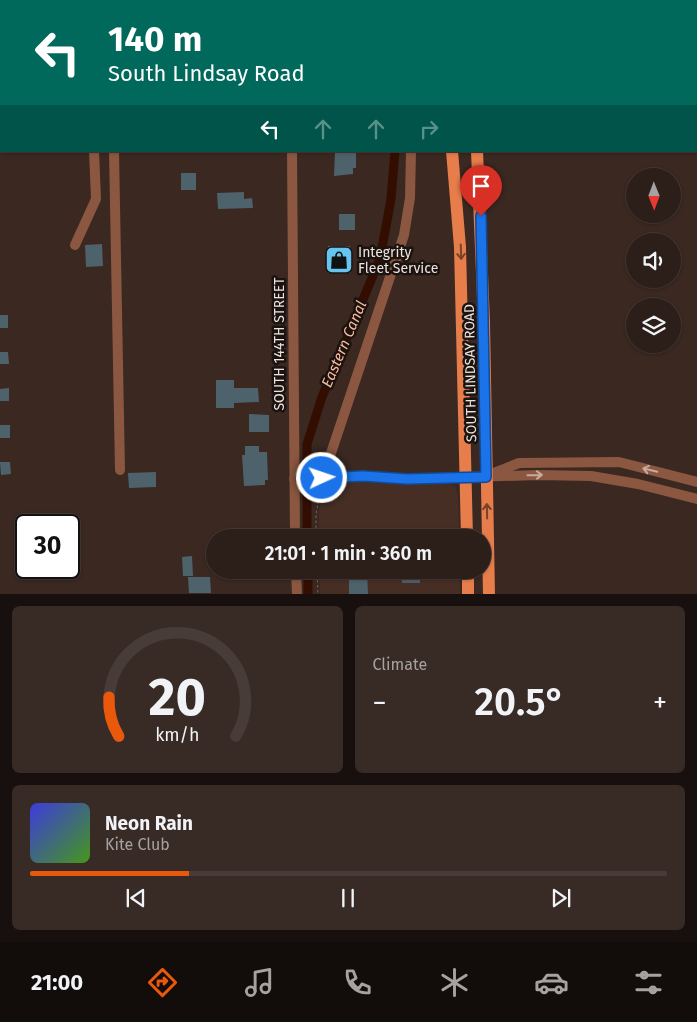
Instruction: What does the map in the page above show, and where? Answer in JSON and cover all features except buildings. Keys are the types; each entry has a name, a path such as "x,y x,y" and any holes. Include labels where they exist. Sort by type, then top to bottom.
{"main road":[{"name":"SOUTH LINDSAY ROAD","path":"452,152 460,247 467,529"},
{"name":"SOUTH LINDSAY ROAD","path":"477,152 484,322 489,594"},
{"path":"468,579 468,594"}],"street":[{"path":"75,245 96,199 94,152"},
{"path":"114,152 120,470"},
{"name":"SOUTH 144TH STREET","path":"292,152 297,479 295,529"},
{"path":"320,478 404,235 411,187 411,152"},
{"path":"486,477 519,463 619,462 697,482"},
{"path":"297,479 363,476 407,479 591,476 638,484 697,499"},
{"path":"296,579 297,594"}],"path":[{"path":"316,529 320,478"},
{"path":"317,579 318,594"}],"shaded area":[{"path":"325,482 446,483 455,486 458,495 459,529 319,529 319,511"},
{"path":"319,579 459,579 460,594 320,594"}],"waterway":[{"name":"Eastern Canal","path":"307,529 307,444 322,397 380,259 391,199 395,152"},
{"name":"Eastern Canal","path":"308,579 308,594"}],"place":[{"name":"Integrity Fleet Service","path":"339,260"}],"route":[{"path":"322,478 344,476 407,479 486,477 481,216"}]}
